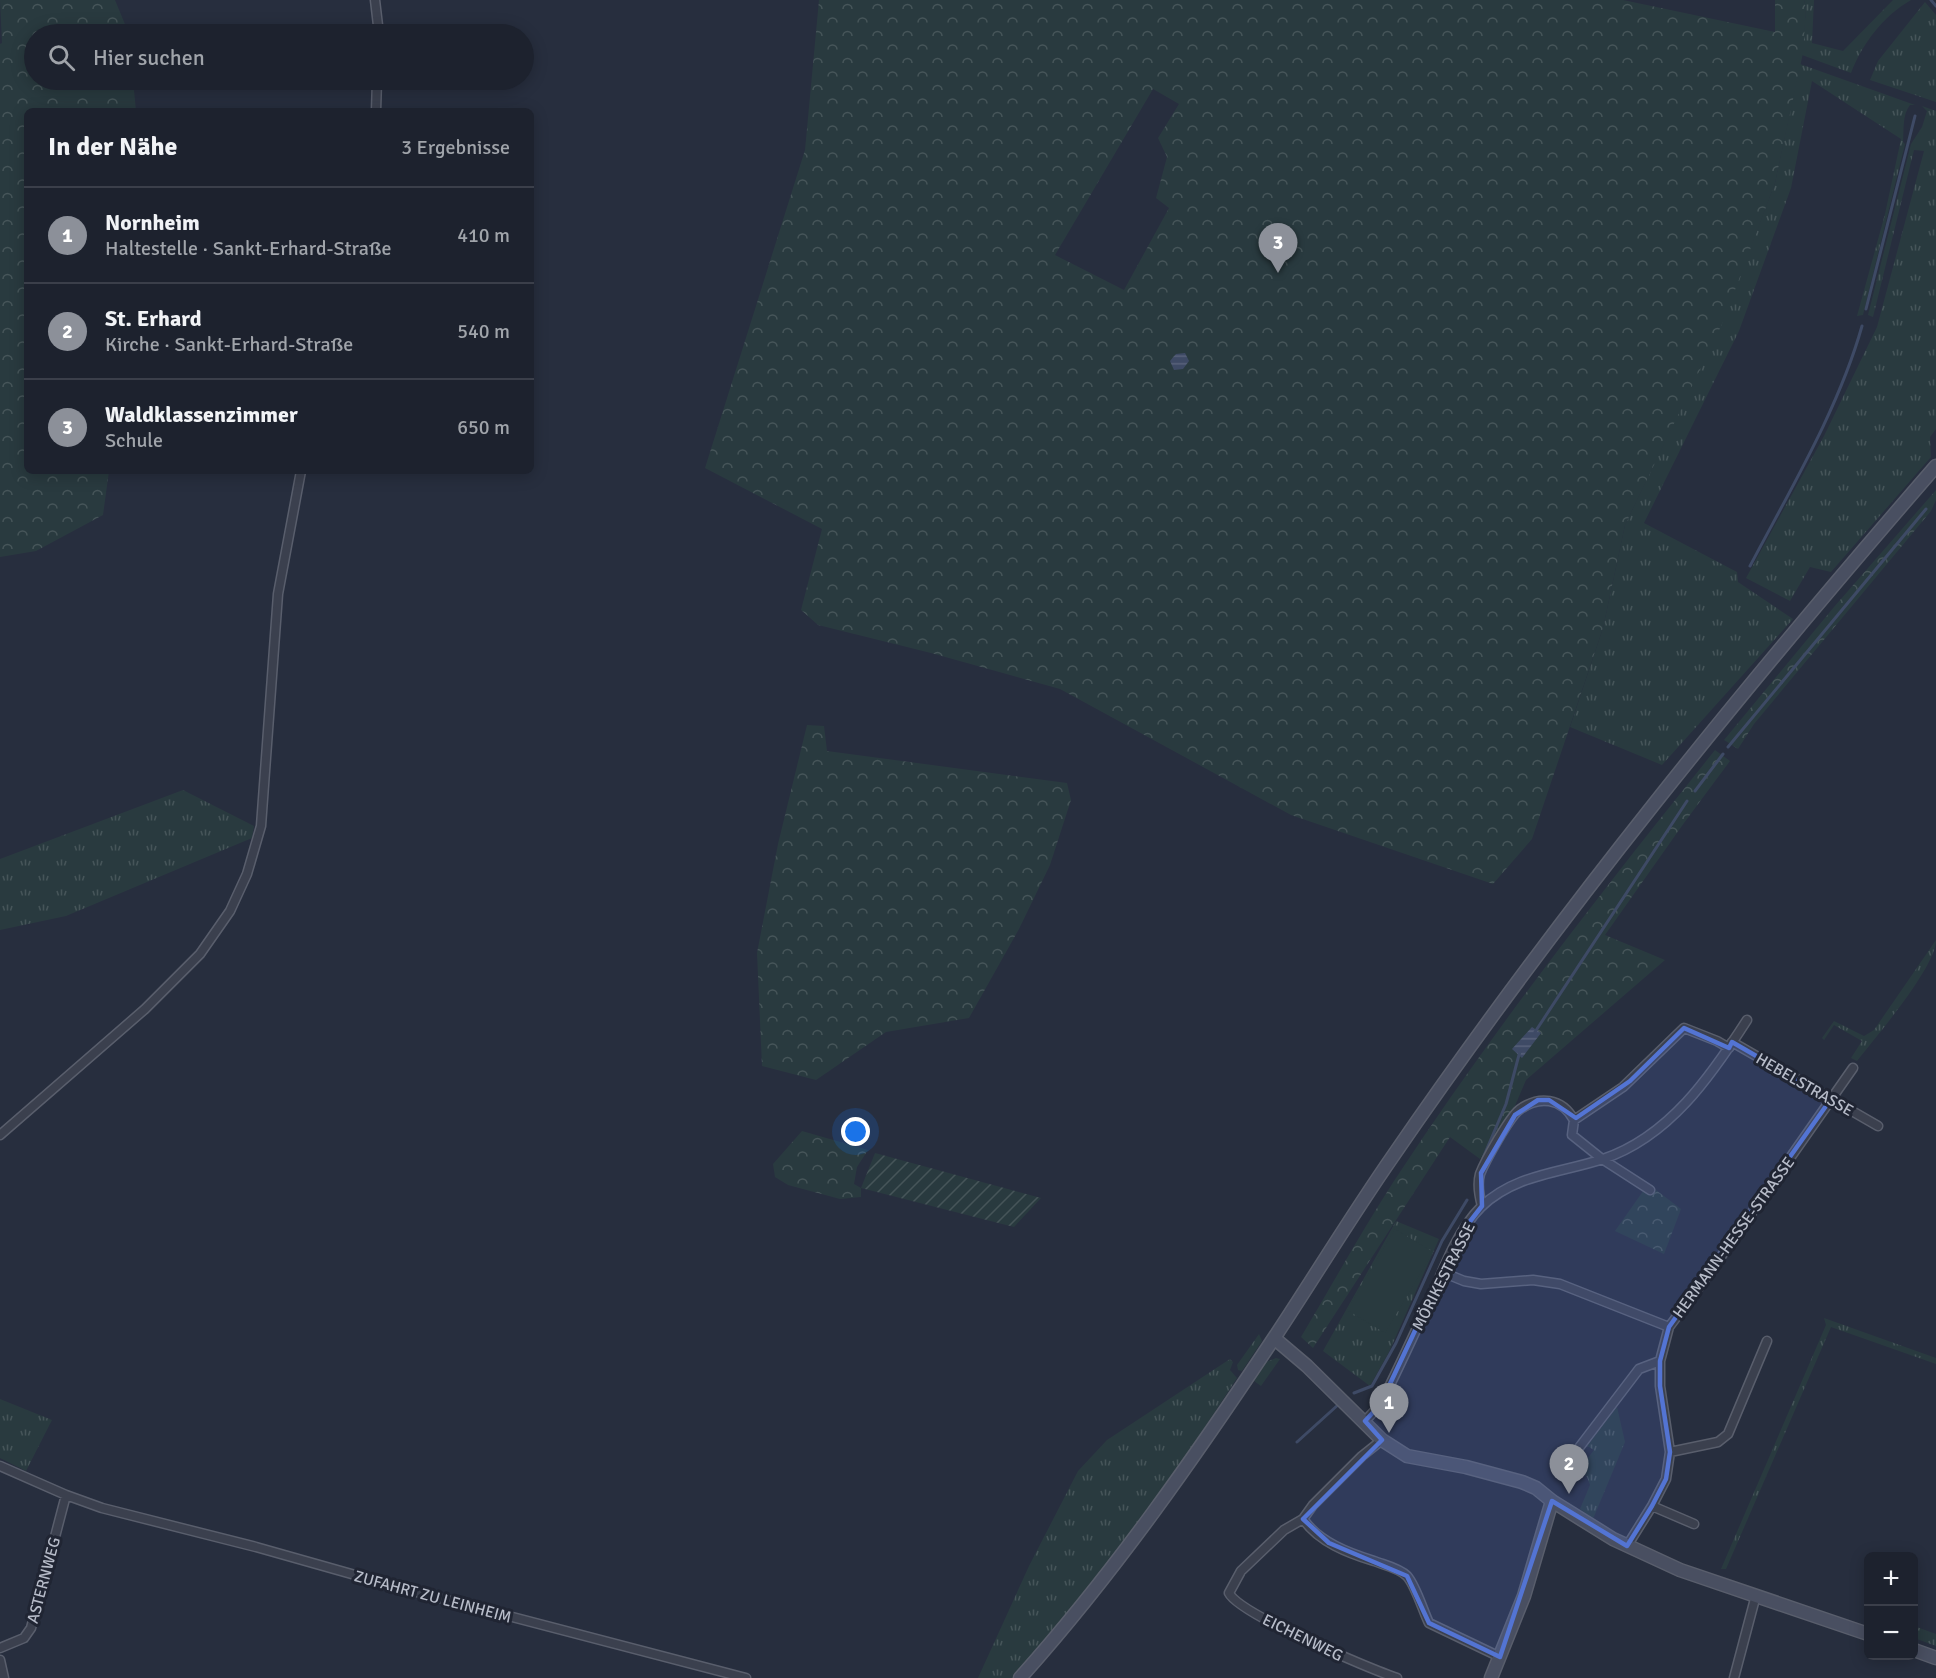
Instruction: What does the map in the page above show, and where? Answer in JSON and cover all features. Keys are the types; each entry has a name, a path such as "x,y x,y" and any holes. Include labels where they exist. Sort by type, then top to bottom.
{"main road":[{"path":"1020,1678 1121,1556 1274,1338 1391,1159 1552,933 1719,722 1814,607 1936,466"},
{"path":"1274,1338 1365,1421 1382,1440 1410,1457 1511,1478 1536,1488 1589,1525 1627,1546 1680,1570 1864,1632"},
{"path":"1491,1678 1524,1596 1552,1501"},
{"path":"1918,1651 1936,1658"}],"street":[{"path":"375,0 378,24"},
{"path":"376,108 377,90"},
{"path":"0,1135 145,1010 200,954 230,911 247,874 261,826 278,594 300,474"},
{"name":"MÖRIKESTRASSE","path":"1365,1421 1380,1405 1461,1233 1482,1206 1519,1182 1602,1160 1627,1150 1658,1128 1695,1094 1747,1020"},
{"name":"HEBELSTRASSE","path":"1574,1120 1623,1088 1684,1028 1730,1045 1878,1126"},
{"name":"HERMANN-HESSE-STRASSE","path":"1670,1452 1660,1386 1660,1361 1669,1327 1853,1068"},
{"path":"1482,1206 1478,1187 1480,1173 1518,1111 1538,1100 1549,1100 1564,1106 1574,1120 1572,1135 1602,1160 1650,1190"},
{"path":"1442,1272 1464,1281 1481,1284 1533,1280 1560,1284 1669,1327"},
{"path":"1627,1546 1652,1506 1665,1479 1670,1452 1718,1442 1728,1434 1767,1341"},
{"path":"1573,1459 1578,1449 1639,1369 1660,1361"},
{"path":"1382,1440 1362,1456 1313,1505 1303,1519 1311,1531 1329,1542 1355,1555 1392,1567 1407,1576 1429,1623 1500,1657"},
{"name":"ZUFAHRT ZU LEINHEIM","path":"0,1466 66,1495 120,1513 746,1678"},
{"name":"ASTERNWEG","path":"0,1648 24,1638 31,1628 66,1495"},
{"path":"1652,1506 1694,1524"},
{"name":"EICHENWEG","path":"1303,1519 1284,1530 1241,1570 1229,1593 1231,1597 1251,1611 1350,1660 1397,1678"},
{"path":"1734,1678 1756,1595"},
{"path":"0,1660 4,1678"}],"highlighted area":[{"path":"1684,1028 1729,1048 1732,1042 1831,1099 1669,1327 1660,1361 1660,1386 1670,1452 1666,1479 1652,1506 1627,1546 1552,1501 1500,1657 1429,1623 1407,1576 1329,1543 1303,1519 1382,1440 1365,1421 1380,1405 1461,1233 1482,1206 1481,1173 1515,1115 1538,1100 1549,1100 1576,1118 1630,1081"}],"green space":[{"path":"0,0 115,0 125,24 24,24 24,90 134,90 136,108 24,108 24,474 109,474 103,515 36,551 0,557 0,44 2,43"},
{"path":"819,0 1623,0 1775,32 1775,0 1804,0 1806,9 1803,53 1775,183 1723,322 1625,525 1603,628 1532,839 1493,884 1291,815 1060,689 931,653 818,625 801,610 822,529 705,468 805,150","holes":["1153,89 1179,104 1158,138 1167,157 1156,198 1169,208 1124,290 1055,255"]},
{"path":"1804,0 1814,0 1812,43 1843,51 1893,0 1911,0 1891,14 1867,41 1851,73 1802,55 1806,9"},
{"path":"1925,2 1936,15 1936,102 1870,80 1878,61"},
{"path":"1800,64 1915,105 1910,105 1906,113 1903,142 1905,144 1863,315 1857,316 1885,214 1901,139 1812,81 1791,188 1739,331 1644,523 1737,572 1738,582 1793,619 1662,765 1570,727 1603,628 1625,525 1722,322 1775,183"},
{"path":"1922,106 1936,111 1936,429 1930,437 1931,457 1831,572 1810,567 1790,601 1746,578 1824,436 1877,327 1924,151 1914,150 1873,317 1868,315 1911,144 1922,127 1927,111"},
{"path":"1936,490 1936,500 1931,511 1754,724 1738,749 1724,740 1834,607"},
{"path":"807,725 824,726 827,751 1067,783 1071,800 1050,865 1019,929 969,1018 886,1032 816,1080 762,1066 757,953 778,844"},
{"path":"1715,750 1730,761 1605,935 1665,960 1526,1080 1514,1108 1480,1159 1450,1137 1313,1348 1301,1337 1358,1239 1431,1125 1549,962"},
{"path":"183,790 254,826 252,838 66,916 0,930 0,859"},
{"path":"1936,940 1933,952 1916,984 1857,1061 1851,1058 1862,1041 1834,1025 1824,1040 1822,1038 1834,1021 1864,1036 1874,1030"},
{"path":"802,1131 868,1150 857,1167 854,1184 861,1188 861,1197 840,1199 788,1185 775,1177 773,1164"},
{"path":"875,1153 1041,1198 1014,1227 861,1188"},
{"path":"1646,1187 1652,1187 1681,1209 1664,1254 1615,1231"},
{"path":"1396,1221 1439,1239 1389,1352 1370,1386 1323,1351"},
{"path":"1395,1229 1433,1252 1385,1333 1347,1310"},
{"path":"1824,1318 1936,1358 1936,1364 1831,1327 1726,1569 1721,1569 1826,1325"},
{"path":"1259,1334 1262,1341 1242,1371 1238,1370 1237,1365"},
{"path":"1276,1358 1280,1359 1261,1386 1254,1381 1266,1362"},
{"path":"1230,1359 1233,1362 1230,1370 1237,1378 1188,1453 1092,1587 1015,1678 978,1678 1029,1566 1078,1471 1107,1440"},
{"path":"0,1399 52,1420 26,1471 0,1458"},
{"path":"1617,1407 1625,1442 1593,1519 1580,1509 1590,1485 1587,1477 1579,1470 1594,1450 1587,1446"},
{"path":"1918,1627 1936,1634 1936,1646 1918,1639"}],"water":[{"path":"1185,353 1189,361 1183,369 1174,370 1170,361 1176,354"},
{"path":"1532,1027 1541,1033 1522,1058 1512,1049"}],"waterway":[{"path":"1931,0 1936,6"},
{"path":"1866,309 1915,116"},
{"path":"1750,566 1827,418 1862,326"},
{"path":"1728,747 1926,509"},
{"path":"1695,791 1723,754"},
{"path":"1535,1032 1687,801"},
{"path":"1483,1158 1506,1104 1520,1051"},
{"path":"1354,1393 1372,1386 1396,1343 1442,1241 1467,1200"},
{"path":"1297,1442 1339,1404"}],"place":[{"name":"Waldklassenzimmer","path":"1278,273"},
{"name":"Nornheim","path":"1389,1433"},
{"name":"St. Erhard","path":"1569,1494"}]}
